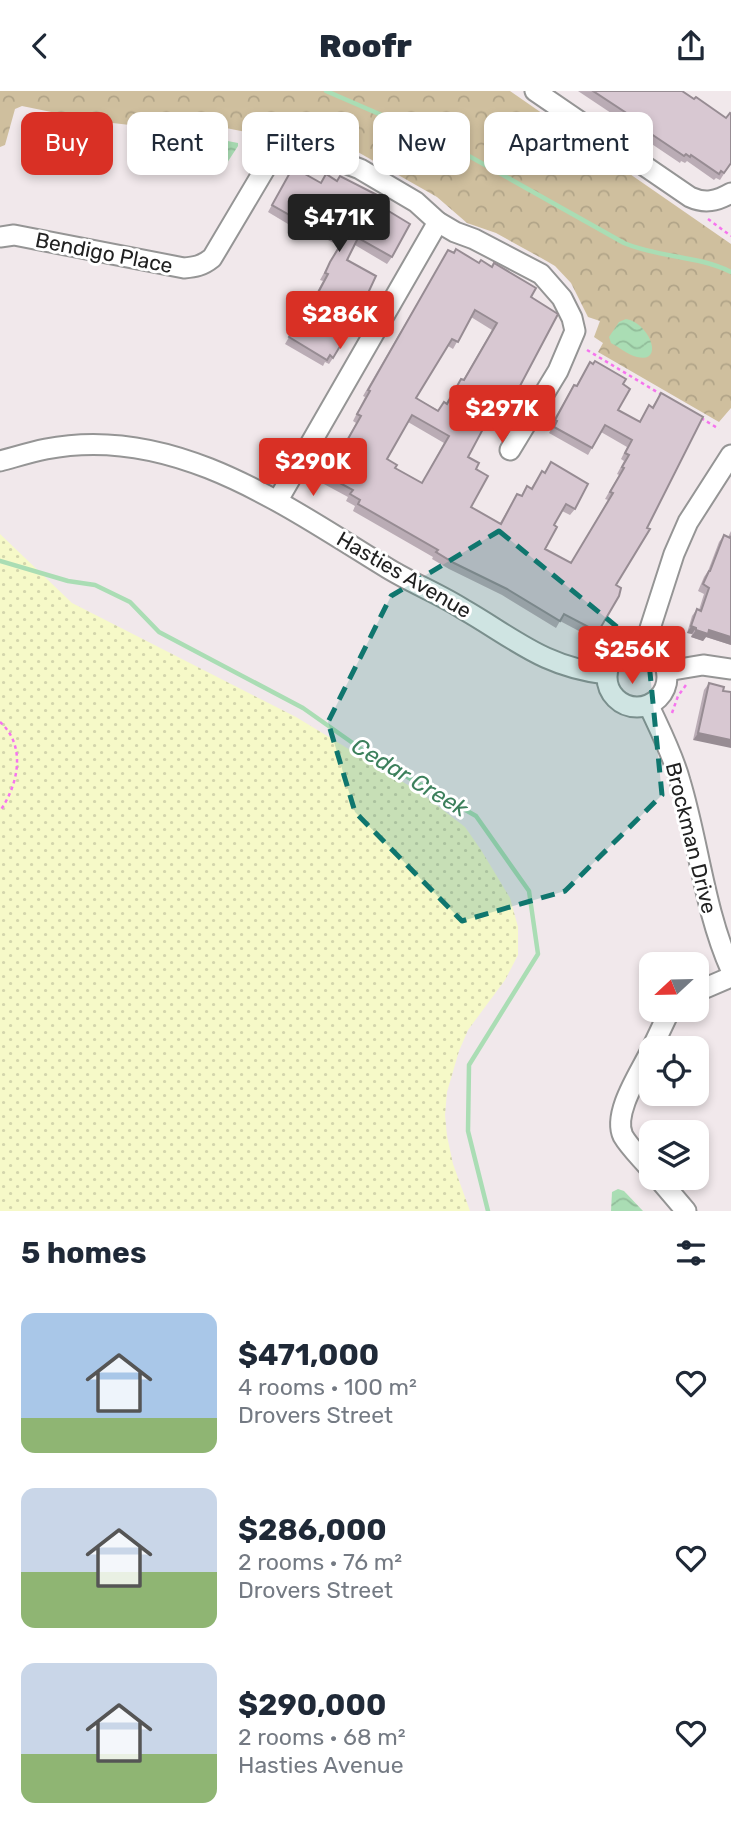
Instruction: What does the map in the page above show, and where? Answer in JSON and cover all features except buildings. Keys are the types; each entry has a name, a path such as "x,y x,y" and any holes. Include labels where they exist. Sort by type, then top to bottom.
{"street":[{"path":"535,91 690,197 698,201 713,201 731,193"},
{"name":"Bendigo Place","path":"0,236 14,235 195,268 212,258 272,157 287,152 347,164 416,202 438,222 541,274 562,297 572,318 575,331 571,340"},
{"path":"278,500 438,222"},
{"path":"510,450 558,371 571,340"},
{"name":"Hasties Avenue","path":"0,461 47,449 111,445 142,449 191,461 278,500 387,568 461,607 543,658 574,669 606,674"},
{"path":"644,647 674,554 688,523 731,455"},
{"path":"644,647 659,656 667,671 664,692 649,706 628,707 611,694 606,674 609,664 624,650 644,647"},
{"path":"667,671 703,665 731,669"},
{"name":"Brockman Drive","path":"649,706 681,782 710,914 731,970"},
{"path":"709,986 731,977"},
{"path":"639,1075 619,1119 627,1142 639,1156"},
{"path":"668,1190 686,1211"}],"path":[{"path":"702,210 710,221 731,236"},
{"path":"571,340 662,395"},
{"path":"696,415 719,429"},
{"path":"0,722 11,734 18,757 10,797 0,810"}],"highlighted area":[{"path":"499,531 648,652 662,795 565,891 462,921 355,812 328,722 391,596"}],"green space":[{"path":"0,91 510,91 540,112 484,112 484,175 631,175 731,244 731,408 719,422 598,352 603,343 594,337 600,321 588,317 571,283 555,266 496,233 467,223 437,197 398,175 470,175 470,112 373,112 373,161 359,153 359,112 242,112 242,131 228,128 228,112 127,112 127,125 113,123 113,112 51,112 22,106 15,109 5,145 0,147"}],"shaded area":[{"path":"0,534 72,603 296,717 421,793 465,827 481,850 510,898 518,927 518,955 505,980 468,1030 447,1092 447,1136 453,1164 470,1211 0,1211"}],"water":[{"path":"228,141 238,143 228,161"},
{"path":"626,319 642,328 651,342 652,349 646,358 634,356 611,343 609,337 619,322"},
{"path":"618,1189 624,1191 643,1211 611,1211 612,1192"}],"waterway":[{"path":"326,91 444,142 624,243 705,262 731,272"},
{"name":"Cedar Creek","path":"0,561 68,581 95,585 130,602 159,632 303,708 374,758 476,816 529,891 538,954 469,1065 468,1131 488,1211"}]}
